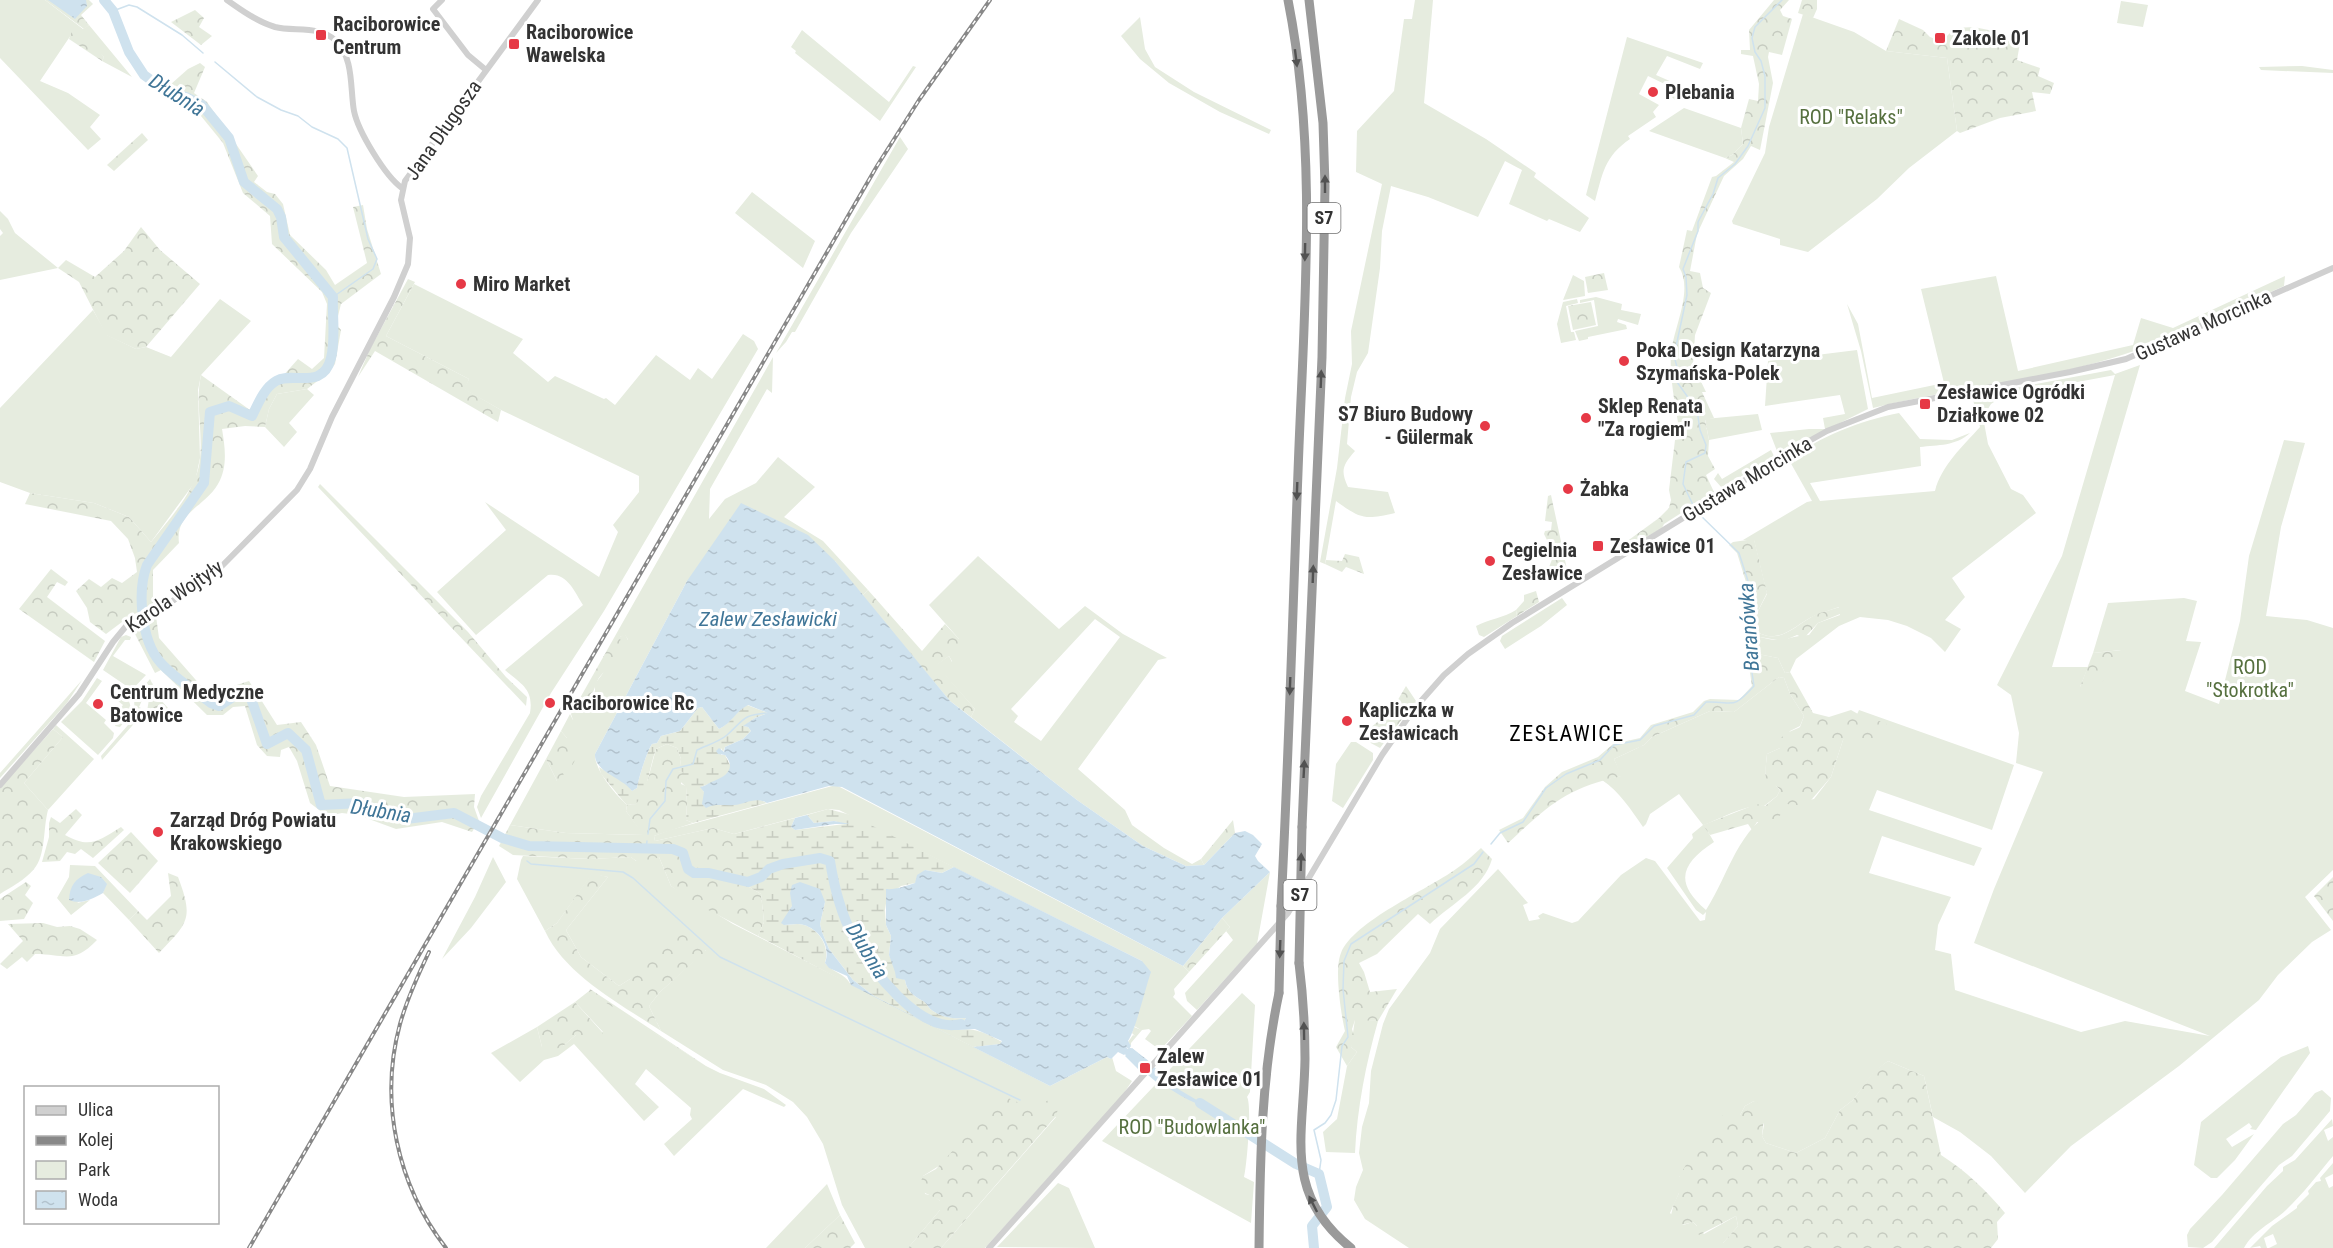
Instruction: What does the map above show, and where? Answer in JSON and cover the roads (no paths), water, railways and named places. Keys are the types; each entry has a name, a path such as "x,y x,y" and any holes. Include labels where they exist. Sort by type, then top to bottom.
{"highway":[{"name":"S7","path":"1260,1248 1264,1087 1270,1033 1278,993 1303,349 1307,184 1299,87 1288,0"},
{"name":"S7","path":"1309,0 1323,123 1325,186 1322,357 1302,827 1299,963 1304,1012 1301,1160 1305,1187 1318,1215 1351,1248"}],"street":[{"path":"227,0 272,26 322,32 336,41 347,60 358,125 392,180 402,188"},
{"path":"442,0 433,9 468,55 486,70"},
{"name":"Jana Długosza","path":"310,470 332,417 394,297 408,264 410,238 401,200 402,188 538,0"},
{"name":"Gustawa Morcinka","path":"990,1248 1288,913 1382,755 1414,709 1462,659 1496,633 1802,445 1869,414 1911,402 2126,359 2333,268"},
{"name":"Karola Wojtyły","path":"0,785 79,694 118,634 134,621 195,587 235,555 297,490 310,470"}],"water":[{"path":"48,0 86,0 87,6 75,19"},
{"name":"Zalew Zesławicki","path":"741,503 808,535 835,561 950,701 1077,800 1143,846 1186,866 1204,865 1235,833 1245,831 1262,844 1255,856 1270,872 1222,918 1183,966 842,787 829,786 767,803 754,800 706,808 702,804 704,792 700,787 723,777 730,768 725,755 718,754 716,751 719,748 724,752 725,747 743,739 751,731 748,727 743,726 768,713 748,705 719,729 702,707 698,708 680,731 661,736 657,743 652,744 637,788 632,791 599,766 595,754 687,581"},
{"path":"807,815 814,823 834,821 850,824 795,830 791,827 795,818"},
{"path":"954,867 1142,961 1151,972 1128,1041 1131,1046 1129,1049 1126,1047 1129,1051 1124,1055 1118,1052 1111,1059 1107,1057 1050,1086 973,1047 1000,1044 1002,1041 975,1029 947,1028 950,1024 964,1021 966,1018 949,1017 937,1013 911,993 905,980 896,978 889,955 891,936 886,925 886,889 915,883 917,875 925,870 942,873"},
{"path":"88,873 101,877 107,884 103,893 83,902 69,900 74,883"},
{"path":"800,882 820,889 825,902 820,924 822,932 829,949 853,980 874,996 962,1042 851,985 847,976 829,968 825,963 825,945 815,931 802,924 784,925 781,923 792,906 790,893 792,885"},
{"path":"1132,1048 1150,1062 1141,1072 1125,1056 1131,1053 1145,1065 1130,1050"},
{"path":"1157,1072 1173,1086 1212,1109 1188,1100 1152,1077"}],"waterway":[{"name":"Dłubnia","path":"104,0 113,11 129,52 144,75 166,91 202,105 229,138 244,182 277,209 281,217 284,237 333,297 334,335 331,358 327,368 321,374 314,377 283,378 276,381 265,392 252,416 229,406 210,412 204,483 147,565 144,576 142,601 145,628 154,653 160,662 184,684 219,706 236,695 249,693 267,744 288,733 306,750 321,805 361,803 387,815 406,819 454,813 502,838 529,846 673,849 683,853 688,869 694,873 709,873 748,882 761,877 769,869 783,864 820,858 830,861 838,900 845,919 871,964 898,996 913,1009 945,1025 961,1024"},
{"name":"Baranówka","path":"1695,509 1683,484 1686,462 1705,453 1706,445 1700,430 1697,410 1677,382 1674,356 1687,295 1683,269 1698,231 1698,222 1713,194 1718,178 1735,164 1748,146 1765,108 1765,76 1752,38 1755,27 1782,0"},
{"path":"113,11 129,5 137,7 182,35 203,53"},
{"path":"215,62 257,97 298,116 312,127 338,139 347,148 368,239 377,259 373,269 333,297"},
{"name":"Baranówka","path":"1491,844 1500,833 1523,822 1546,788 1566,774 1600,760 1614,745 1640,740 1654,726 1694,715 1706,702 1736,702 1754,686 1745,626 1751,604 1748,581 1739,553 1698,513"},
{"path":"648,834 650,819 665,801 666,781 673,769 693,764 697,750 717,742 744,719 768,713"},
{"name":"Dłubnia","path":"646,848 647,841"},
{"name":"Baranówka","path":"1319,1174 1321,1160 1314,1130 1325,1123 1331,1115 1336,1100 1342,1046 1348,1037 1343,989 1344,961 1351,944 1474,864 1483,852"},
{"path":"527,861 531,864 623,872 633,878 720,957 1020,1100"},
{"name":"Dłubnia","path":"1130,1053 1165,1083"},
{"name":"Dłubnia","path":"1200,1103 1296,1164 1319,1174 1327,1207 1312,1226 1314,1248"}],"railway":[{"path":"249,1248 877,166 919,100 990,0"},
{"path":"429,952 409,996 400,1024 391,1083 392,1112 404,1170 415,1197 446,1248"}],"place":[{"name":"Raciborowice Centrum","path":"321,35"},
{"name":"Zakole 01","path":"1940,38"},
{"name":"Raciborowice Wawelska","path":"514,44"},
{"name":"Plebania","path":"1653,92"},
{"name":"Miro Market","path":"461,284"},
{"name":"Poka Design Katarzyna Szymańska-Polek","path":"1624,361"},
{"name":"Zesławice Ogródki Działkowe 02","path":"1925,404"},
{"name":"Sklep Renata \"Za rogiem\"","path":"1586,418"},
{"name":"S7 Biuro Budowy - Gülermak","path":"1485,426"},
{"name":"Żabka","path":"1568,489"},
{"name":"Zesławice 01","path":"1598,546"},
{"name":"Cegielnia Zesławice","path":"1490,561"},
{"name":"Raciborowice Rc","path":"550,703"},
{"name":"Centrum Medyczne Batowice","path":"98,704"},
{"name":"Kapliczka w Zesławicach","path":"1347,721"},
{"name":"Zarząd Dróg Powiatu Krakowskiego","path":"158,832"},
{"name":"Zalew Zesławice 01","path":"1145,1068"}],"district":[{"name":"ZESŁAWICE","path":"1567,733"}],"park label":[{"name":"ROD \"Relaks\"","path":"1851,117"},
{"name":"ROD \"Stokrotka\"","path":"2250,678"},
{"name":"ROD \"Budowlanka\"","path":"1192,1127"}]}
